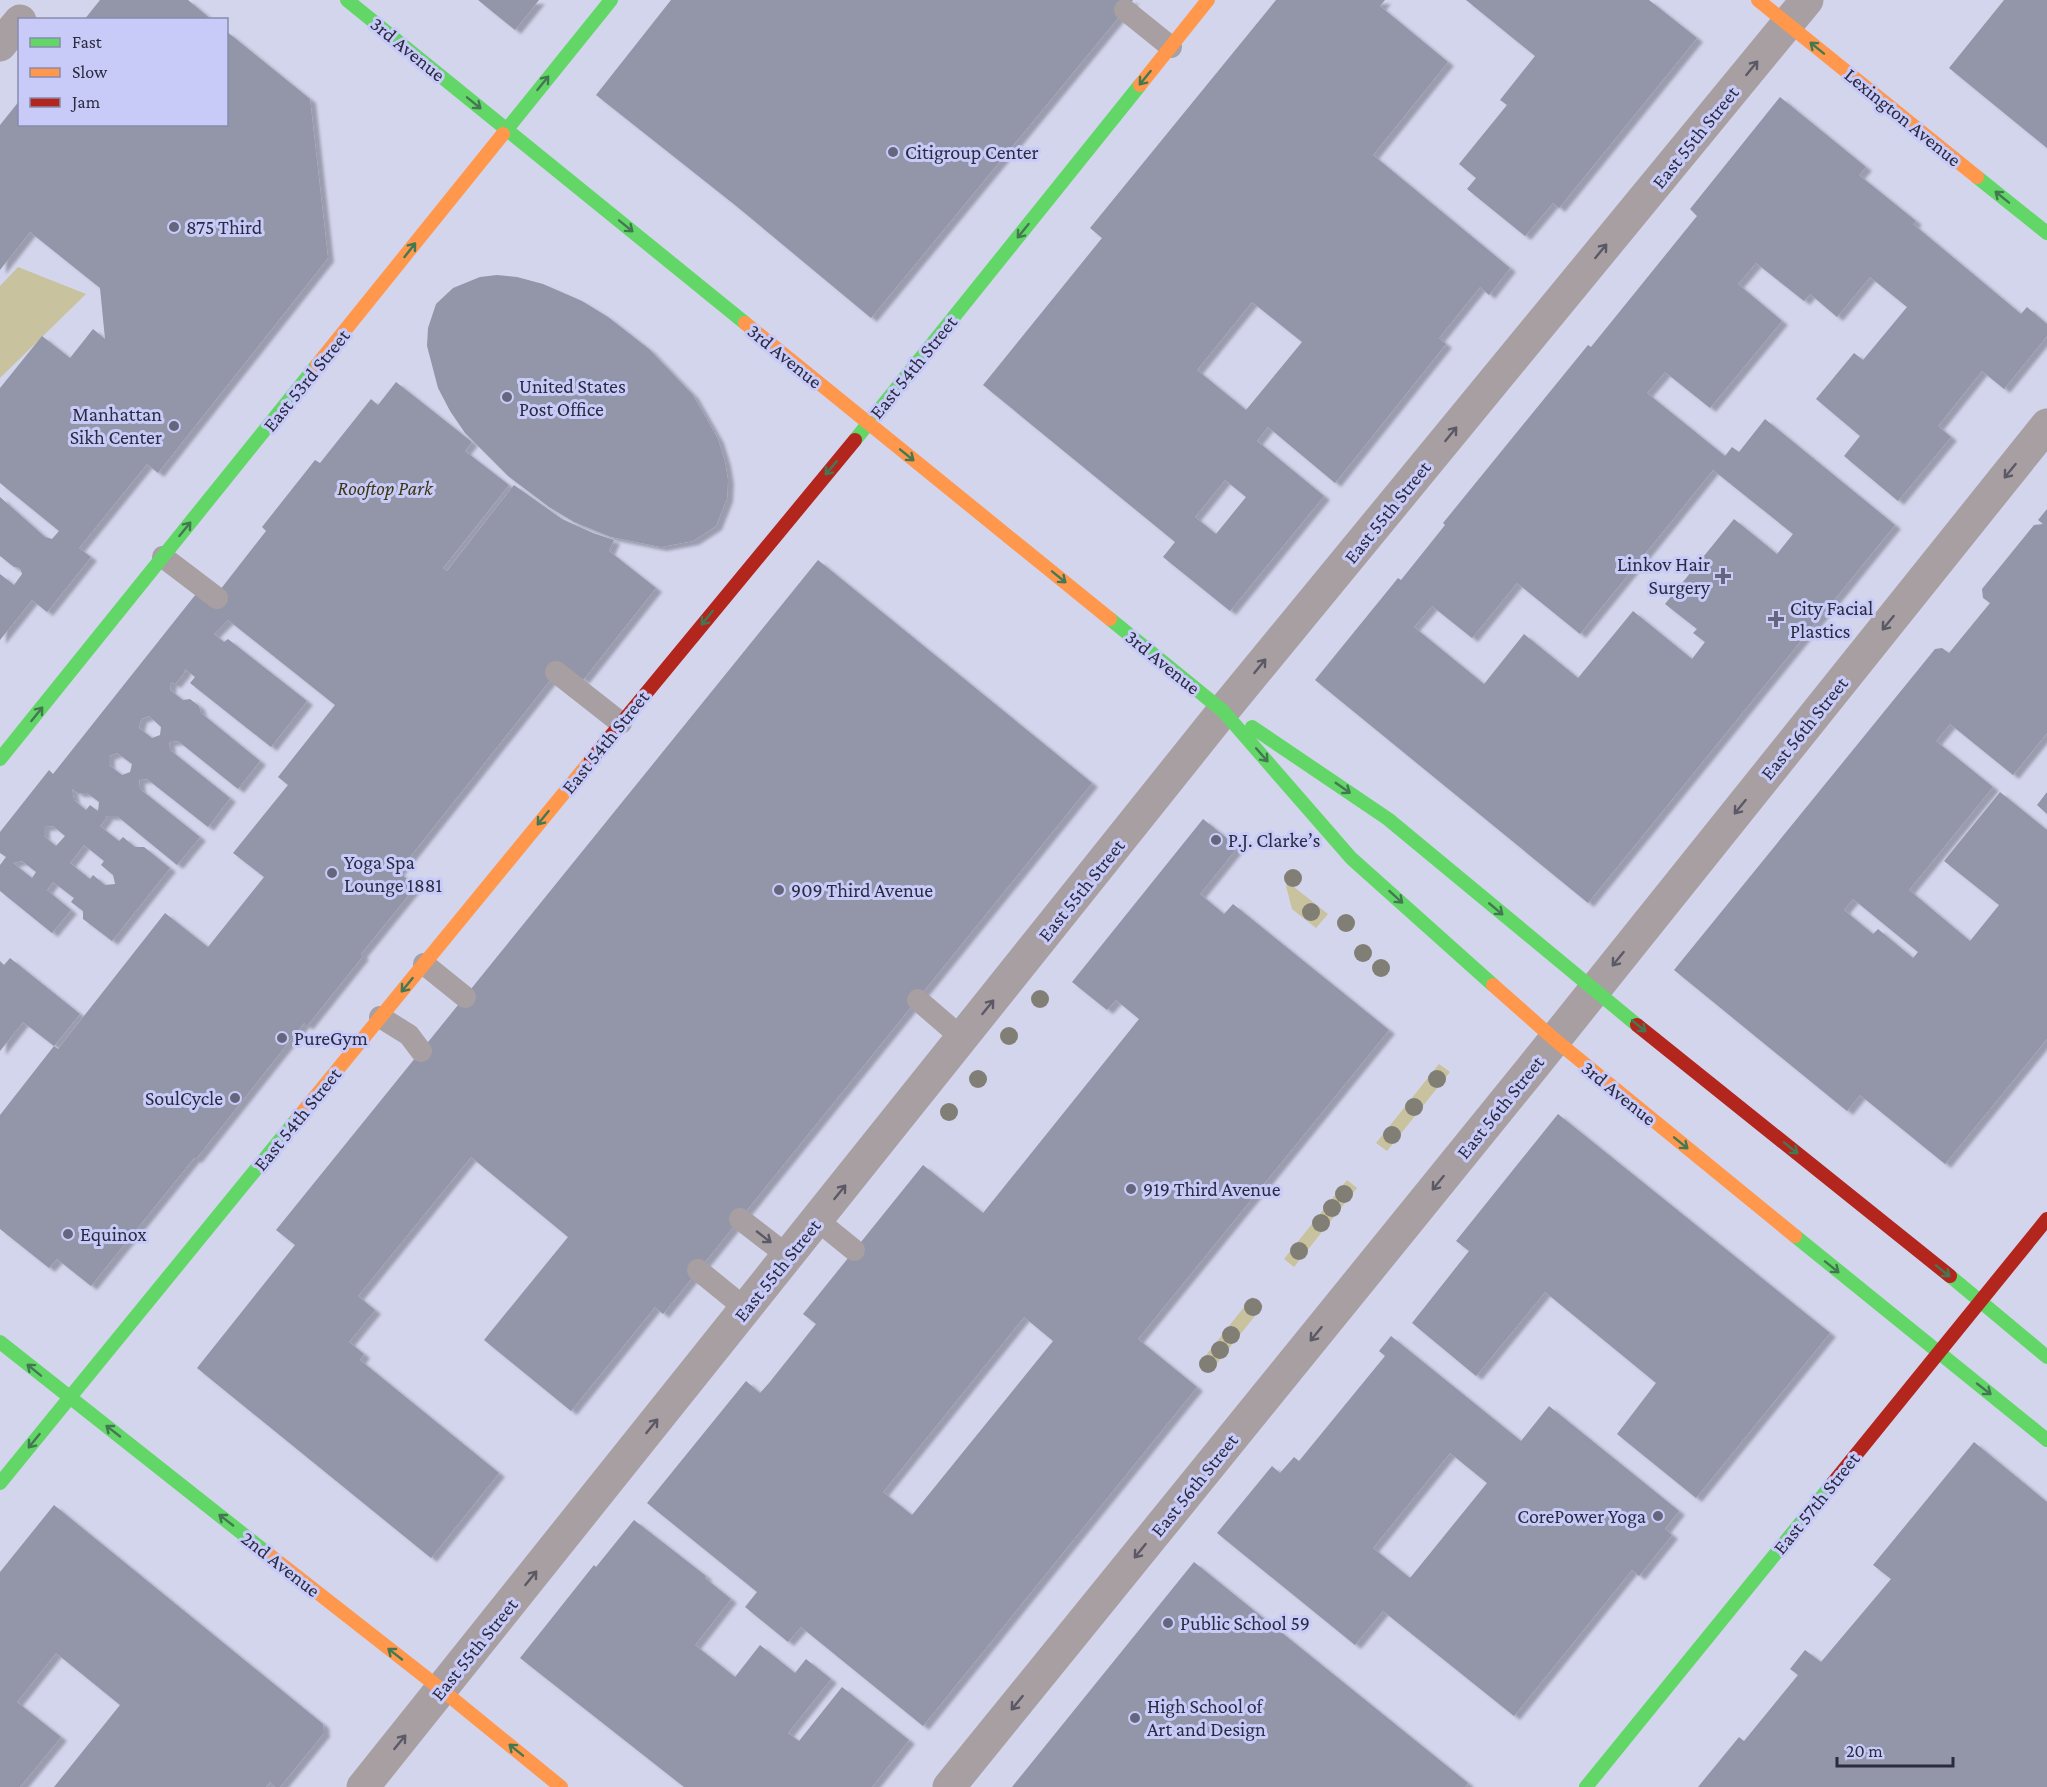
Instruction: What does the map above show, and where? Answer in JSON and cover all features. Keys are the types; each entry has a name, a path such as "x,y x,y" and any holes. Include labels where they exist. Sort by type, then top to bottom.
{"main road":[{"name":"3rd Avenue","path":"347,0 1224,711 1262,733 1388,819 2047,1357"},
{"name":"East 53rd Street","path":"0,759 611,0"},
{"name":"East 54th Street","path":"0,1483 868,423 1208,0"},
{"name":"Lexington Avenue","path":"1758,0 1798,12 2047,233"},
{"name":"3rd Avenue","path":"1224,711 1352,858 1554,1039 2047,1440"},
{"name":"East 57th Street","path":"1586,1787 2047,1219"},
{"name":"2nd Avenue","path":"0,1342 442,1690 561,1787"}],"street":[{"path":"22,18 37,0"},
{"name":"East 55th Street","path":"363,1787 1224,711 1798,12"},
{"path":"0,45 18,22"},
{"name":"East 56th Street","path":"949,1787 2047,425"}],"lane":[{"path":"1125,10 1171,46"},
{"path":"163,557 217,598"},
{"path":"556,672 621,723"},
{"path":"424,964 465,997"},
{"path":"918,1000 962,1038"},
{"path":"380,1017 408,1035 422,1051"},
{"path":"740,1219 788,1256"},
{"path":"817,1220 854,1250"},
{"path":"698,1270 746,1309"}],"shaded area":[{"path":"18,267 86,294 0,378 0,286"},
{"path":"1289,883 1328,914 1316,928 1292,909 1286,886"},
{"path":"1439,1064 1450,1072 1387,1151 1376,1143"},
{"path":"1347,1180 1357,1188 1294,1267 1284,1259"},
{"path":"1252,1297 1263,1306 1210,1372 1199,1364"}],"building":[{"path":"100,0 188,0 210,18 86,18"},
{"path":"478,0 539,0 515,30"},
{"name":"Citigroup Center","path":"671,0 1133,0 871,318 735,205 596,95"},
{"path":"1276,0 1385,0 1380,6 1448,62 1373,155 1510,268 1489,295 1480,287 1439,338 1446,344 1335,483 1268,427 1257,441 1324,496 1230,611 1163,557 1175,542 983,385 1102,238 1090,228","holes":["1252,302 1302,342 1246,410 1197,370","1225,480 1246,497 1216,534 1195,517"]},
{"path":"1466,0 1649,0 1697,38 1559,208 1553,203 1525,236 1467,189 1476,178 1459,164 1507,105 1500,100 1535,56"},
{"path":"2004,0 2047,0 2047,148 1949,68"},
{"name":"875 Third","path":"228,33 310,99 328,258 158,473 147,464 79,548 91,557 47,612 32,600 0,640 0,574 14,585 22,574 20,568 14,567 0,556 0,497 45,537 52,539 59,531 0,483 0,388 42,336 70,358 93,329 105,339 100,288 30,232 0,270 0,125 18,102 18,126 228,126"},
{"path":"1780,97 1866,167 1859,175 1916,221 1913,224 2021,314 2027,307 2047,324 2047,336 2004,389 1982,371 1938,426 1951,437 1898,501 1844,456 1860,436 1816,399 1854,353 1863,360 1907,307 1870,277 1837,317 1810,294 1804,301 1756,263 1738,284 1782,321 1710,408 1665,372 1647,393 1725,456 1732,447 1739,452 1765,419 1895,525 1588,903 1315,680 1398,578 1401,580 1445,525 1443,523 1588,345 1591,347 1697,216 1690,209","holes":["1713,470 1793,534 1777,554 1734,519 1665,604 1697,629 1693,633 1705,642 1692,659 1633,611 1578,678 1524,634 1484,684 1414,627 1432,606 1472,638 1517,583 1580,634"]},
{"path":"497,275 517,277 543,284 582,301 608,317 649,349 693,395 718,439 725,462 728,480 727,498 716,526 693,541 661,547 611,537 574,522 549,507 508,476 465,433 438,388 427,346 428,328 436,304 453,288 480,277"},
{"path":"396,382 472,442 465,451 509,485 443,568 447,571 514,485 562,519 614,540 609,551 656,588 583,680 563,664 398,872 416,886 361,954 363,956 307,1026 304,1023 91,1286 57,1259 49,1268 0,1229 0,1115 54,1046 58,1049 165,913 208,947 264,877 233,853 288,785 278,777 335,705 228,620 214,634 224,642 228,639 307,701 271,747 190,683 195,677 185,669 175,684 171,682 170,690 183,700 190,699 199,706 201,713 260,761 238,789 178,741 169,742 170,750 230,798 208,827 147,779 139,780 140,789 200,837 177,865 117,816 105,816 107,817 100,826 119,841 123,837 135,847 144,847 170,868 112,941 83,919 83,911 71,902 74,898 53,882 47,890 71,910 52,933 0,891 0,865 6,857 0,853 0,832 49,770 53,774 196,594 220,590 266,531 262,527 315,460 320,463 371,399 378,405","holes":["149,716 161,727 160,735 152,738 139,728 141,719","117,753 132,764 130,772 122,775 109,765 109,756","72,789 78,793 87,793 99,802 98,811 90,805 86,810 74,800","53,826 65,836 56,846 44,836 44,827","84,845 104,861 101,865 113,875 115,884 105,885 93,875 90,879 70,863","22,861 36,872 32,878 13,863"]},
{"path":"2047,509 2047,733 2013,775 1950,724 1936,741 1993,787 1909,890 1970,941 1999,905 1944,861 2000,792 2047,830 2047,1039 1945,1164 1860,1095 1847,1111 1674,970 1935,649 1942,648 1949,653 1990,603 1983,598 1982,589 2034,525 2043,524 2038,520","holes":["1853,899 1918,952 1913,958 1878,929 1873,934 1844,910"]},
{"name":"909 Third Avenue","path":"818,560 1092,783 663,1314 655,1307 571,1411 484,1340 568,1237 471,1157 358,1296 375,1310 349,1342 364,1354 360,1360 499,1473 431,1558 197,1368 295,1245 276,1230"},
{"path":"2047,792 2047,814 2037,805"},
{"path":"1203,819 1238,847 1200,894 1224,914 1233,904 1389,1030 1138,1339 1197,1387 923,1726 801,1627 788,1642 745,1607 757,1592 647,1503 746,1381 760,1393 769,1383 816,1324 803,1314 923,1165 983,1213 1139,1019 1116,1000 1107,1010 1072,982","holes":["1024,1317 1053,1341 912,1515 883,1492"]},
{"path":"10,958 80,1014 54,1046 23,1022 0,1051 0,961 4,965"},
{"path":"1558,1114 1830,1333 1696,1498 1617,1434 1656,1383 1545,1292 1476,1376 1412,1323 1469,1251 1456,1241"},
{"path":"1391,1336 1521,1441 1549,1406 1679,1511 1665,1529 1672,1535 1639,1576 1632,1570 1514,1716 1383,1611 1355,1645 1217,1533 1272,1466 1280,1473 1294,1457 1299,1461 1385,1356 1379,1351","holes":["1450,1453 1487,1483 1410,1578 1373,1548"]},
{"path":"1974,1442 2047,1502 2047,1787 1698,1787 1739,1737 1744,1741 1798,1675 1790,1669 1805,1650 1821,1662 1891,1579 1873,1565"},
{"path":"54,1505 323,1724 324,1733 280,1787 275,1787 270,1782 266,1787 54,1787 120,1705 56,1653 17,1702 61,1737 20,1787 0,1787 0,1572"},
{"path":"634,1520 706,1576 705,1578 731,1599 695,1645 735,1677 760,1645 795,1673 806,1659 831,1679 788,1733 799,1741 842,1687 909,1740 872,1787 684,1787 520,1658 594,1565 596,1567"},
{"path":"1194,1562 1468,1783 1465,1787 1012,1787"}],"traffic: fast":[{"path":"347,0 745,323"},
{"path":"503,134 611,0"},
{"path":"855,440 1140,85"},
{"path":"1977,177 2047,233"},
{"path":"0,759 317,365"},
{"path":"1110,619 1223,711 1351,858 1493,985"},
{"path":"1252,727 1388,819 1637,1025"},
{"path":"0,1483 297,1119"},
{"path":"1795,1236 2047,1440"},
{"path":"1950,1276 2047,1357"},
{"path":"0,1342 267,1553"},
{"path":"1586,1787 1833,1483"}],"traffic: slow":[{"path":"1140,85 1208,0"},
{"path":"1758,0 1977,177"},
{"path":"317,365 503,134"},
{"path":"745,323 1110,619"},
{"path":"297,1119 591,760"},
{"path":"1493,985 1554,1039 1795,1236"},
{"path":"267,1553 561,1787"}],"traffic: jam":[{"path":"591,760 855,440"},
{"path":"1637,1025 1950,1276"},
{"path":"1833,1483 2047,1219"}],"place":[{"name":"Citigroup Center","path":"893,152"},
{"name":"875 Third","path":"174,227"},
{"name":"United States Post Office","path":"507,397"},
{"name":"Manhattan Sikh Center","path":"174,426"},
{"name":"Linkov Hair Surgery","path":"1723,576"},
{"name":"City Facial Plastics","path":"1776,619"},
{"name":"P.J. Clarke’s","path":"1216,840"},
{"name":"Yoga Spa Lounge 1881","path":"332,873"},
{"name":"909 Third Avenue","path":"779,890"},
{"name":"PureGym","path":"282,1038"},
{"name":"SoulCycle","path":"235,1098"},
{"name":"919 Third Avenue","path":"1131,1189"},
{"name":"Equinox","path":"68,1234"},
{"name":"CorePower Yoga","path":"1658,1516"},
{"name":"Public School 59","path":"1168,1623"},
{"name":"High School of Art and Design","path":"1135,1718"}],"park label":[{"name":"Rooftop Park","path":"385,488"}]}
